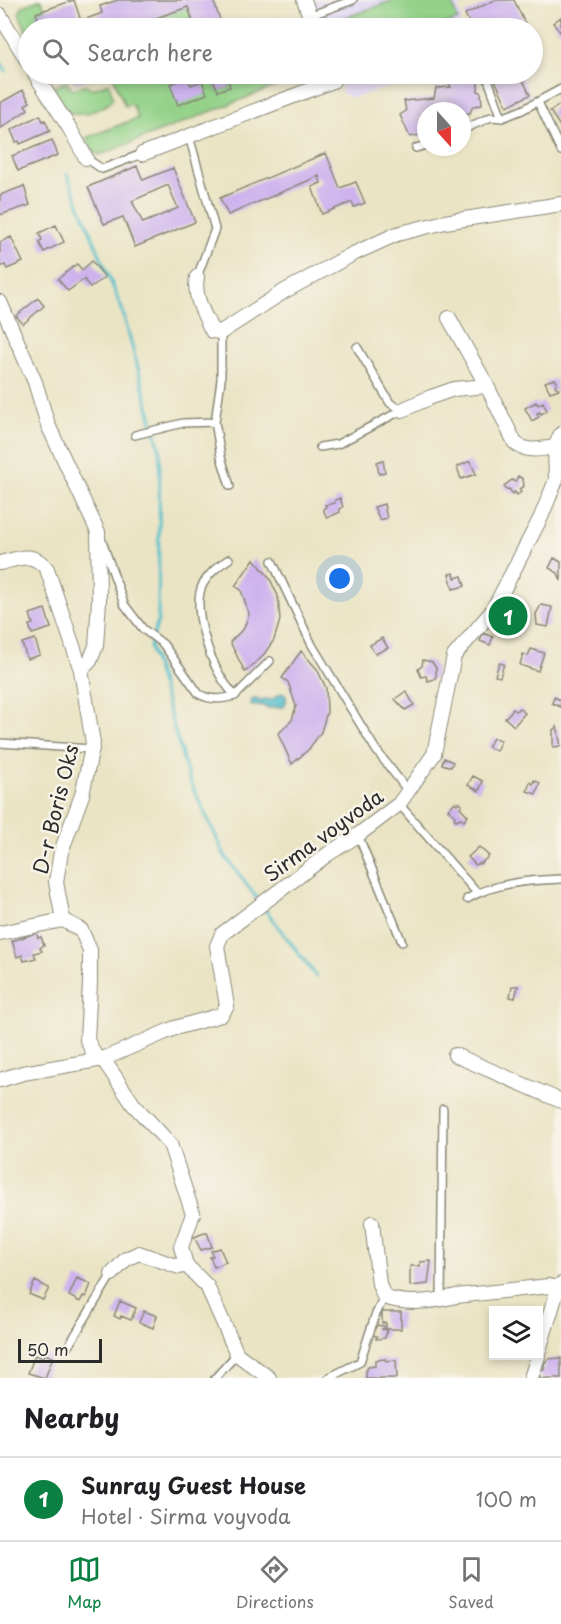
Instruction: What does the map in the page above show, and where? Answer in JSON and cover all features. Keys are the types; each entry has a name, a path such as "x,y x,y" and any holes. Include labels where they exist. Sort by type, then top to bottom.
{"street":[{"path":"304,0 311,18"},
{"path":"0,15 18,46"},
{"path":"41,84 86,158"},
{"path":"142,154 315,84"},
{"path":"196,277 195,286 201,307 212,330 221,332 283,292 353,254 397,234 445,222 561,204"},
{"path":"0,302 4,321 35,382 48,425 98,532 96,646 90,660 81,670"},
{"path":"449,318 487,386 515,443 523,449 555,447"},
{"path":"402,410 431,396 454,389 487,386"},
{"name":"Sirma voyvoda","path":"0,1080 23,1073 103,1059 175,1028 215,1017 227,1006 217,946 222,934 327,854 358,835 399,804 434,754 454,656 493,610 559,484 555,447 561,434"},
{"name":"D-r Boris Oks","path":"0,563 25,557 39,559 47,569 81,670 93,743 82,795 61,852 56,882 63,920"},
{"path":"0,933 63,920 81,930 90,950 87,1040 95,1056 103,1059 133,1104 170,1144 193,1214 181,1246 186,1265 207,1286 237,1354 269,1378"},
{"path":"455,1055 561,1101"},
{"path":"372,1223 379,1284 384,1297 399,1302 441,1300 456,1296 560,1286 543,1339"},
{"path":"112,1274 126,1259 139,1253 179,1267 186,1265"},
{"path":"531,1378 536,1360"}],"lane":[{"path":"319,18 353,0"},
{"path":"490,84 502,118"},
{"path":"471,126 491,117 502,118 561,89"},
{"path":"538,102 561,151"},
{"path":"189,136 215,229 196,277"},
{"path":"86,158 102,169 142,154"},
{"path":"221,332 221,380 215,422 221,458 230,486"},
{"path":"357,347 390,403 402,410"},
{"path":"320,447 338,444 402,410"},
{"path":"135,435 183,423 215,422"},
{"path":"98,532 124,604 143,629 163,644 199,694 205,698 221,700 235,696 270,661"},
{"path":"229,559 211,572 202,585 198,599 207,642 220,676 235,696"},
{"path":"272,561 312,645 376,750 408,792"},
{"path":"0,743 92,749"},
{"path":"399,804 477,893"},
{"path":"358,835 402,942"},
{"path":"467,898 515,883 561,879"},
{"path":"441,1300 443,1108"},
{"path":"69,1345 112,1274"},
{"path":"328,1378 360,1362 375,1316 384,1297"},
{"path":"215,1378 237,1354"}],"shaded area":[{"path":"310,0 479,0 458,7 462,18 316,18"},
{"path":"339,84 395,84 352,98 343,94"}],"green space":[{"path":"42,0 45,10 36,13 38,18 21,18 19,13 23,6"},
{"path":"394,0 451,0 457,18 344,18"},
{"path":"188,7 192,18 156,18"},
{"path":"68,84 72,89 86,85 93,89 109,84 113,98 93,111 74,114 64,107 52,88"},
{"path":"116,84 215,84 218,91 230,87 229,84 281,84 100,155 93,152 86,138 138,118 132,104 125,106"}],"water":[{"path":"284,693 286,703 283,707 267,708 261,705 252,706 250,703 254,698 259,701 271,700"}],"building":[{"path":"74,0 80,18 38,18 36,13"},
{"path":"118,0 213,0 219,18 192,18 188,7 156,18 89,18 102,13 100,6"},
{"path":"495,0 514,0 522,18 467,18 465,14"},
{"path":"561,17 561,33 553,23"},
{"path":"170,84 203,84 207,94 178,105"},
{"path":"215,84 229,84 230,87 218,91"},
{"path":"449,84 478,84 482,105 473,106 471,111 471,102 417,102 417,135 410,137 400,115 406,111 404,101 434,98 436,88 451,87"},
{"path":"497,84 525,84 530,95 507,106"},
{"path":"23,90 30,102 25,105 28,109 0,129 0,103"},
{"path":"561,104 561,128 550,111"},
{"path":"40,115 50,131 20,144 19,141 16,142 11,130"},
{"path":"52,140 58,155 18,171 12,156"},
{"path":"326,153 340,188 356,182 365,203 354,207 352,202 322,214 312,187 321,183 319,176 228,215 220,198"},
{"path":"137,166 143,180 173,168 195,222 135,247 123,217 104,224 88,187","holes":["168,185 178,208 143,223 132,201"]},
{"path":"24,186 30,205 0,215 0,195"},
{"path":"56,225 64,242 44,252 39,242 42,240 39,233"},
{"path":"11,237 23,262 7,269 5,265 0,267 0,242"},
{"path":"92,261 105,277 90,288 84,279 68,291 58,279 77,264 82,270"},
{"path":"38,298 44,306 23,324 16,316"},
{"path":"555,379 557,382 555,386 559,389 550,392 545,382"},
{"path":"536,402 538,405 543,402 547,411 537,413 539,417 532,421 525,408"},
{"path":"383,460 385,472 379,474 377,462"},
{"path":"470,461 476,474 461,479 457,467"},
{"path":"518,476 523,479 524,486 519,489 521,492 517,495 504,486 512,480 515,482"},
{"path":"340,498 343,507 339,509 340,512 327,518 323,509 325,505 335,503 335,500"},
{"path":"384,504 387,518 380,520 374,507"},
{"path":"554,558 561,562 561,581 558,573 549,568"},
{"path":"254,559 269,577 278,596 280,620 274,640 262,657 245,672 230,642 244,628 249,614 241,590 235,586"},
{"path":"454,573 455,578 462,576 465,586 453,589 449,574"},
{"path":"541,605 552,607 548,627 537,625 536,614"},
{"path":"45,609 51,628 32,634 29,625 33,624 30,614"},
{"path":"508,610 525,619 525,625 519,633 501,621"},
{"path":"483,633 493,637 490,645 480,641"},
{"path":"382,638 388,648 375,654 370,645"},
{"path":"35,639 40,655 27,659 22,643"},
{"path":"531,649 544,653 538,671 520,665 523,654 528,656"},
{"path":"301,651 317,669 326,688 327,712 321,732 309,749 292,764 278,734 292,720 296,706 288,682 282,678"},
{"path":"423,660 432,662 436,668 434,679 428,681 426,676 421,677 418,669 422,666"},
{"path":"499,663 504,664 500,677 495,676"},
{"path":"406,691 414,705 405,710 395,699"},
{"path":"554,697 561,700 561,707 552,703"},
{"path":"519,708 525,713 514,726 505,718 513,709 516,711"},
{"path":"557,726 561,746 553,747 553,730"},
{"path":"493,738 501,740 496,751 488,747"},
{"path":"444,758 453,762 451,767 442,764"},
{"path":"473,776 483,781 479,791 468,785"},
{"path":"534,780 540,783 536,794 527,791 530,782 533,784"},
{"path":"455,802 462,805 460,807 468,816 464,821 461,818 456,820 448,810"},
{"path":"479,847 489,856 476,865 468,857"},
{"path":"36,933 38,938 41,937 44,945 40,948 42,951 34,953 36,958 24,961 22,955 17,957 12,941"},
{"path":"512,986 518,986 515,998 510,997"},
{"path":"207,1232 212,1247 201,1250 194,1237"},
{"path":"220,1248 226,1262 214,1267 210,1257 213,1256 211,1251"},
{"path":"431,1261 428,1284 410,1286 410,1266 420,1266 420,1262"},
{"path":"77,1278 91,1284 86,1297 83,1296 80,1302 69,1296"},
{"path":"35,1281 49,1288 43,1300 29,1294"},
{"path":"120,1301 136,1308 131,1320 114,1316"},
{"path":"144,1311 157,1316 153,1328 139,1322"},
{"path":"382,1312 401,1312 401,1329 386,1329 386,1323 382,1323"},
{"path":"374,1325 384,1326 384,1329 381,1329 387,1330 385,1338 376,1339 377,1336 372,1335"},
{"path":"44,1354 53,1357 45,1378 28,1373 35,1355 43,1358"},
{"path":"561,1358 561,1378 540,1378 539,1370 544,1370 544,1364 548,1359"},
{"path":"386,1359 386,1361 396,1360 397,1378 366,1378 368,1367 375,1366 375,1360"}],"waterway":[{"path":"0,61 6,71"},
{"path":"67,174 122,309 160,450 158,620 150,647 189,779 225,856 259,901"},
{"path":"264,908 316,976"}],"place":[{"name":"Sunray Guest House","path":"508,616"}]}
